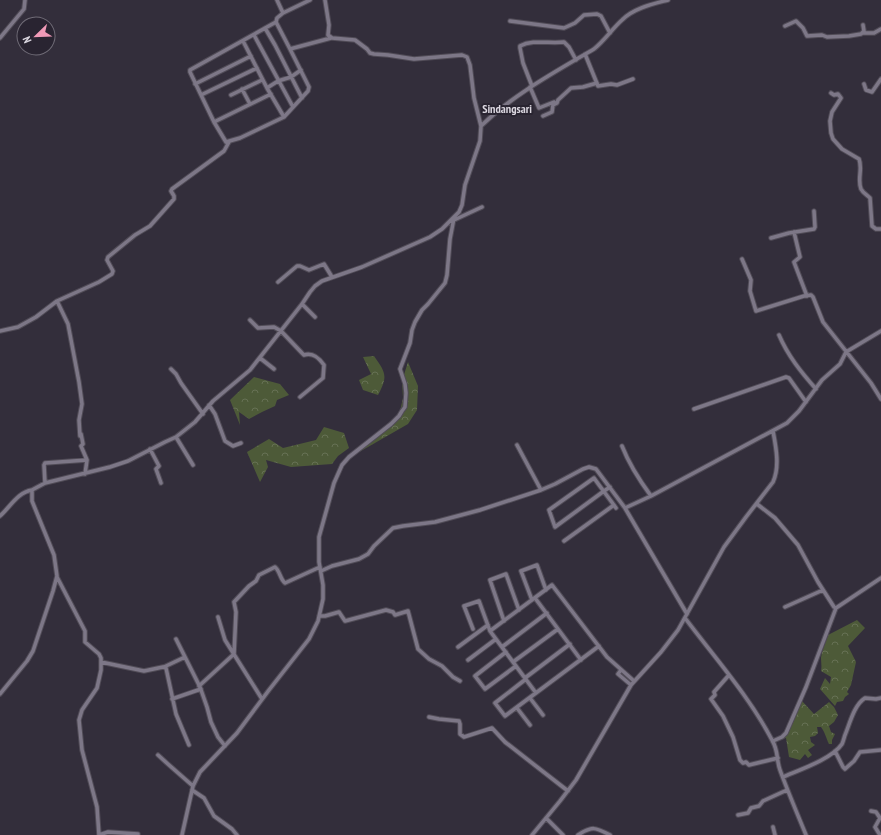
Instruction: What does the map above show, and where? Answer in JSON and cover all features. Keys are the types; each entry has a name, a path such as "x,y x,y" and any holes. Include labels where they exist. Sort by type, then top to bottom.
{"street":[{"path":"0,38 24,9 25,0"},
{"path":"277,0 283,13"},
{"path":"229,142 224,140 195,84 190,72 192,68 254,35 276,22 277,18 283,13 310,0"},
{"path":"325,0 329,25 328,35 331,38"},
{"path":"481,126 495,112 531,87 601,43 623,19 631,13 668,0"},
{"path":"510,20 564,28 575,23 584,15 597,14 601,16 610,33"},
{"path":"785,26 796,21 807,36 849,36 874,33 881,29"},
{"path":"0,331 18,327 36,317 57,302 99,282 112,274 113,271 107,262 108,257 135,235 151,225 174,199 171,191 172,189 224,151 229,142 284,117 302,98 310,89 276,22"},
{"path":"861,34 864,31 862,25"},
{"path":"265,28 302,98"},
{"path":"254,35 293,107"},
{"path":"0,516 19,495 27,491 46,483 110,468 128,461 176,437 203,414 209,405 224,391 250,370 315,286 332,277 348,273 430,237 454,219 459,212 462,205 465,185 480,141 481,126 474,98 470,65 467,57 462,55 414,59 374,54 370,53 367,48 355,40 331,38 290,48"},
{"path":"243,41 262,80 284,117"},
{"path":"557,101 539,108 523,63 520,46 522,44 534,42 564,42 569,47 576,60"},
{"path":"585,54 599,86 611,84 616,85 633,79"},
{"path":"195,84 251,56"},
{"path":"201,95 257,68"},
{"path":"267,88 278,81 291,77 301,70"},
{"path":"864,84 866,90 871,92 881,79"},
{"path":"231,95 262,80"},
{"path":"543,116 552,111 552,106 557,103 557,101 571,88 584,87 597,83"},
{"path":"242,89 250,104"},
{"path":"214,122 271,94"},
{"path":"831,94 838,94 841,98 832,114 830,128 832,136 842,149 859,159 861,166 860,184 863,191 870,198 872,226 876,229 881,229"},
{"path":"454,219 482,207"},
{"path":"772,238 794,232 814,229 816,226 814,210"},
{"path":"182,835 193,788 205,766 241,727 309,639 318,621 323,598 319,537 334,483 342,465 359,448 380,433 399,416 405,407 405,384 400,369 410,343 415,322 422,310 445,283 454,219"},
{"path":"794,232 800,257 794,262 807,296"},
{"path":"742,259 751,280 750,291 757,311 807,296 813,297 822,319 871,383 881,399"},
{"path":"278,282 300,266 309,270 324,264 332,277"},
{"path":"57,302 68,324 76,359 82,404 79,420 80,436 82,434 82,446 87,460 85,474"},
{"path":"302,304 315,317"},
{"path":"250,320 258,328 274,327 281,331 304,355 309,353 313,354 324,365 323,378 300,397"},
{"path":"625,508 651,496 787,423 806,402 822,380 840,364 846,352 881,330"},
{"path":"779,335 785,349 801,372 816,389"},
{"path":"260,358 274,369"},
{"path":"171,369 203,414"},
{"path":"694,409 786,376 806,402"},
{"path":"209,405 215,414 226,442 233,446 241,443"},
{"path":"532,835 568,791 588,760 631,685 667,644 686,616 724,548 776,476 776,447 773,431"},
{"path":"176,437 193,464"},
{"path":"517,445 541,490"},
{"path":"622,446 627,458 651,496"},
{"path":"150,449 159,466 156,469 161,482"},
{"path":"46,483 45,463 87,460"},
{"path":"172,699 200,687 234,654 236,612 234,602 250,585 256,581 258,575 275,567 278,569 285,583 321,569 359,559 368,554 374,546 393,528 435,522 456,517 541,490 582,469 589,467 596,469 625,508 686,616 729,675 773,741 779,767 787,790 806,835"},
{"path":"564,541 615,506 604,491 594,478 549,510 556,527 604,491 610,487"},
{"path":"32,490 32,501 54,555 57,576 85,631 85,642 99,654 101,658 97,688 82,710 80,720 82,750 97,807 99,835 108,832 138,834"},
{"path":"757,504 775,518 798,545 823,590 836,608"},
{"path":"546,590 537,565 521,571 534,599 547,613 581,660"},
{"path":"504,621 490,580 506,574 519,610"},
{"path":"0,694 27,661 33,651 57,576"},
{"path":"773,741 782,737 786,733 806,687 836,608 881,578"},
{"path":"490,631 553,585 607,657 634,682"},
{"path":"785,607 823,590"},
{"path":"472,629 464,606 479,601 490,631 536,693"},
{"path":"319,616 339,612 345,621 376,611 386,610 393,612 395,615 408,611 418,649 429,659 442,666 453,677 460,681"},
{"path":"502,646 547,613"},
{"path":"218,617 225,640 262,699"},
{"path":"458,647 488,625"},
{"path":"506,652 474,676 485,690 558,629"},
{"path":"176,639 200,687 210,720 218,737 225,746"},
{"path":"468,660 496,639"},
{"path":"570,644 494,703 505,716 599,646"},
{"path":"101,662 144,671 164,667 185,657"},
{"path":"164,667 167,669 177,718 188,745"},
{"path":"621,670 618,674 631,685"},
{"path":"729,675 714,692 715,695 711,699 723,716 733,737 740,760 743,763 746,762 750,765 778,758"},
{"path":"530,698 543,715"},
{"path":"783,777 813,764 835,751 842,744 861,700 865,698 881,698"},
{"path":"517,708 530,725"},
{"path":"430,717 440,720 459,721 462,736 466,737 492,728 505,742 568,791"},
{"path":"835,751 845,769 854,761 860,752 881,750"},
{"path":"158,755 168,766 204,798 214,816 237,835"},
{"path":"738,815 748,813 751,808 759,806 763,801 787,790"},
{"path":"870,811 876,812 880,818 875,828 880,835"},
{"path":"546,818 563,835"},
{"path":"773,827 775,835"},
{"path":"578,835 588,829 594,828 610,835"},
{"path":"535,831 538,835"}],"green space":[{"path":"374,356 384,375 383,383 378,395 363,390 359,380 371,374 363,357"},
{"path":"408,362 418,386 417,410 408,424 354,455 399,415 403,398 402,381"},
{"path":"254,377 280,384 289,395 277,400 275,406 249,419 239,412 240,425 230,400"},
{"path":"324,427 344,433 349,448 338,456 332,464 291,467 266,460 268,467 260,482 247,452 269,439 283,448 316,440"},
{"path":"857,620 865,628 848,646 856,662 851,685 847,692 849,694 843,701 837,702 835,706 820,689 825,678 830,684 831,677 821,671 822,652 828,635"},
{"path":"802,701 814,714 829,702 834,707 838,715 834,722 829,726 831,732 835,734 832,744 829,744 821,727 817,727 818,733 815,736 810,737 811,742 815,745 808,750 812,755 808,758 805,754 800,760 789,757 786,738 782,739"}],"district":[{"name":"Sindangsari","path":"507,109"}]}
